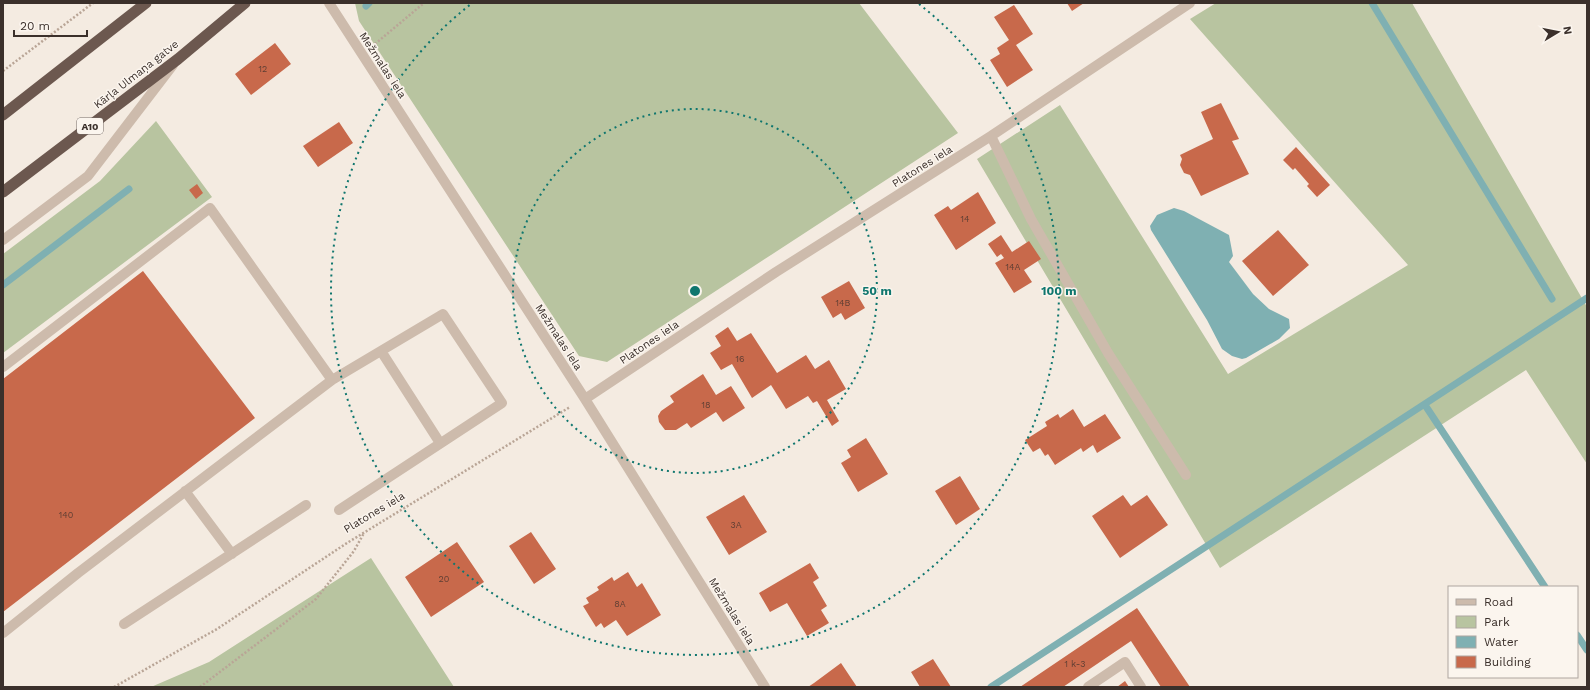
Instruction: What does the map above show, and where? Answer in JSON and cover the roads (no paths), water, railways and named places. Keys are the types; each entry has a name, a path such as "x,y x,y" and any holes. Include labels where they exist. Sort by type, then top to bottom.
{"highway":[{"path":"3,115 146,3"},
{"name":"Kārļa Ulmaņa gatve","path":"3,192 178,59 244,3"}],"street":[{"name":"Mežmalas iela","path":"329,3 584,399 765,687"},
{"name":"Platones iela","path":"584,399 776,272 992,136 1190,3"},
{"path":"3,240 88,176 178,59"},
{"path":"992,136 1031,219 1108,353 1186,475"},
{"path":"3,367 210,208 332,380"},
{"path":"3,633 332,380 443,314 502,403 339,510"},
{"path":"381,351 440,443"},
{"path":"186,491 232,554"},
{"path":"124,624 306,505"},
{"path":"1088,687 1125,662 1141,687"}],"water":[{"path":"1174,208 1184,211 1229,235 1233,256 1229,262 1253,294 1269,309 1289,319 1290,328 1279,339 1242,359 1232,356 1222,349 1207,320 1151,230 1150,226 1157,215"}],"waterway":[{"path":"366,6 369,3"},
{"path":"1372,3 1552,299"},
{"path":"3,285 129,189"},
{"path":"991,687 1587,298"},
{"path":"1425,405 1544,586"},
{"path":"1578,636 1587,650"}]}
